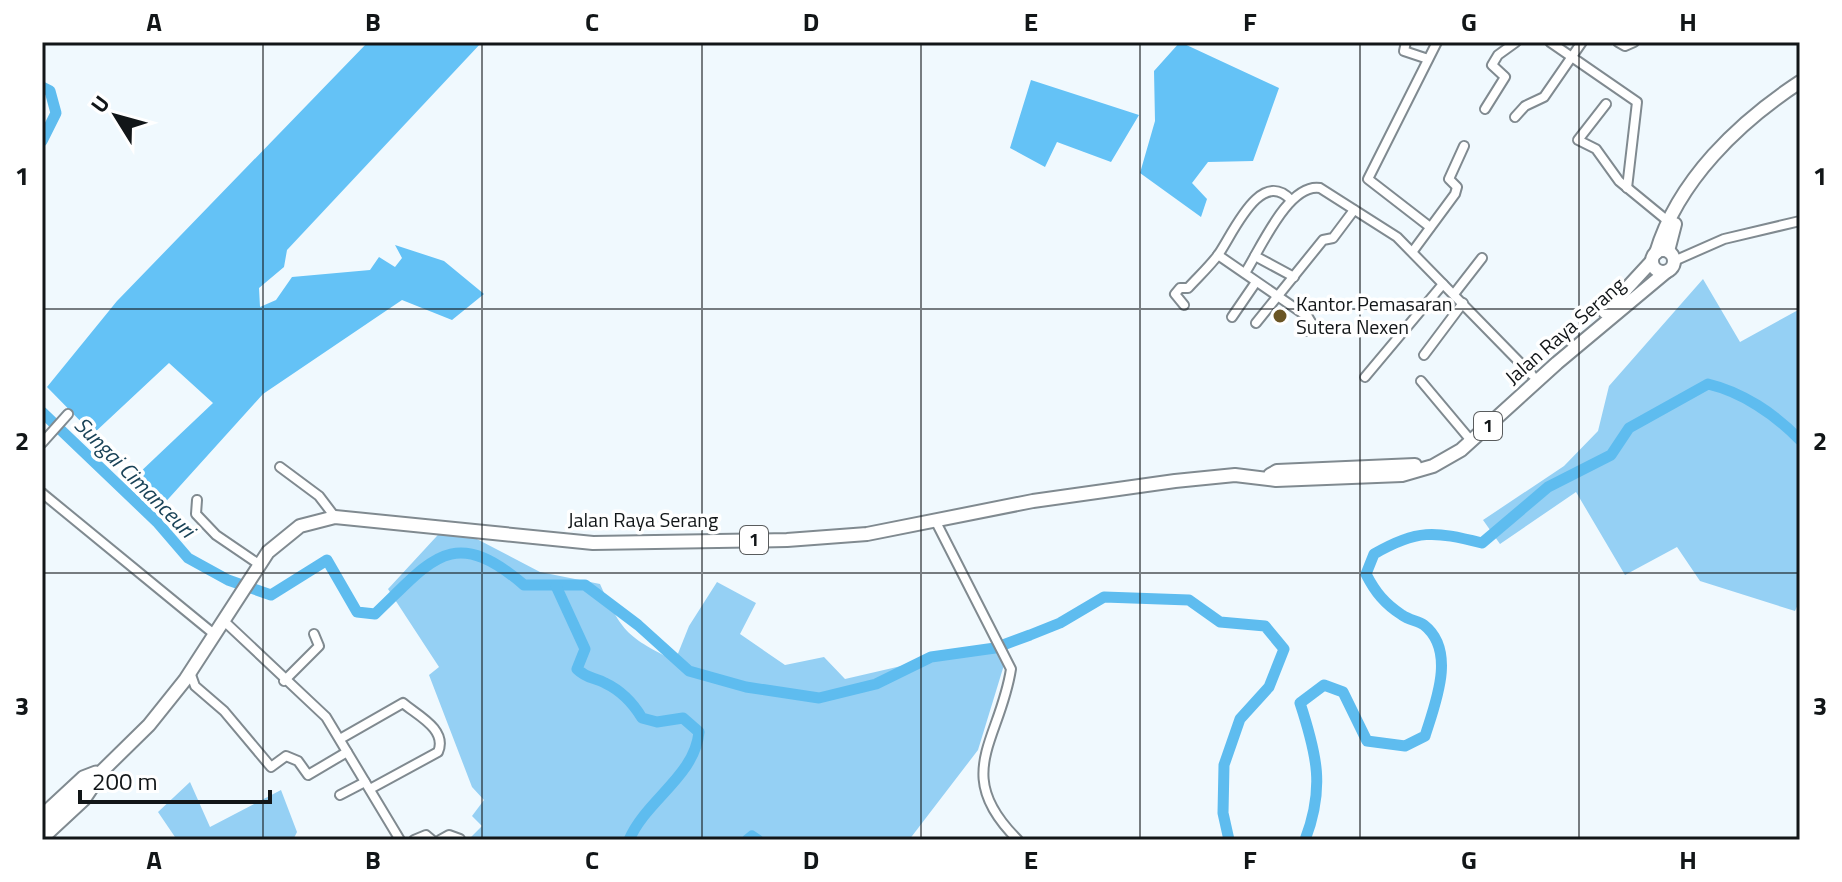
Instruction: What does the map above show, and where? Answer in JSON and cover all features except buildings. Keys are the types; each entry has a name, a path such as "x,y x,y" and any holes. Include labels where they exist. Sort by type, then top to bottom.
{"highway":[{"name":"Jalan Raya Serang","path":"1663,259 1669,222 1704,168 1750,118 1800,82"},
{"name":"Jalan Raya Serang","path":"42,830 149,725 189,673 259,567 286,534 319,519 335,517 574,542 632,544 835,537 1085,492 1235,475 1267,476 1276,480 1402,475 1433,466 1461,450 1598,324 1663,259 1674,226 1704,168"},
{"name":"Jalan Raya Serang","path":"1267,476 1277,471 1416,464 1442,455 1468,437 1532,375 1598,324"},
{"name":"Jalan Raya Serang","path":"42,823 81,790"}],"main road":[{"path":"44,808 83,777 98,774"},
{"path":"42,839 84,800 98,774"}],"street":[{"path":"1406,42 1405,52 1428,59"},
{"path":"1430,227 1368,179 1437,42"},
{"path":"1485,109 1505,77 1492,65 1498,55 1516,42"},
{"path":"1550,42 1637,102 1627,188"},
{"path":"1515,117 1525,106 1544,97 1582,42"},
{"path":"1618,42 1625,46 1634,42"},
{"path":"1606,104 1578,140 1596,149 1627,188 1669,222"},
{"path":"1413,251 1455,194 1457,187 1449,179 1464,146"},
{"path":"1245,273 1291,200 1315,187 1389,230 1532,375"},
{"path":"1184,305 1175,294 1180,288 1188,288 1218,255 1243,211 1268,192 1278,190 1291,200"},
{"path":"1256,323 1354,210"},
{"path":"1663,259 1724,239 1800,221"},
{"path":"1218,255 1310,319 1306,331"},
{"path":"1255,256 1294,277"},
{"path":"1454,294 1482,258"},
{"path":"1232,317 1256,282"},
{"path":"1365,377 1443,284"},
{"path":"1424,355 1463,303"},
{"path":"1421,381 1468,437"},
{"path":"42,443 68,414"},
{"path":"280,467 319,496 335,517"},
{"path":"42,493 214,634"},
{"path":"197,500 196,514 204,525 259,567"},
{"path":"935,520 1011,669 988,741 982,777 987,801 1001,823 1018,840"},
{"path":"227,616 284,681 316,706 340,739 400,840"},
{"path":"284,681 319,646 314,634"},
{"path":"189,673 195,686 224,711 271,767 286,756 298,761 308,775 347,752"},
{"path":"340,739 403,703 421,713 438,736 438,752 368,786 340,795"},
{"path":"414,840 426,835 432,840"},
{"path":"440,840 449,835 460,839"}],"shaded area":[{"path":"368,42 482,42 287,250 284,267 259,288 260,307 276,300 292,277 370,270 379,257 395,267 402,258 395,245 444,261 484,294 452,320 402,300 263,394 161,507 137,475 213,403 169,363 93,434 47,387 117,301"},
{"path":"1180,42 1279,88 1253,161 1208,162 1192,183 1207,199 1201,217 1140,173 1155,121 1154,71"},
{"path":"1031,80 1139,115 1111,162 1057,142 1045,167 1010,148"},
{"path":"1703,279 1740,342 1800,309 1800,600 1795,611 1700,581 1677,547 1625,575 1576,492 1500,544 1483,520 1564,466 1598,431 1609,386"},
{"path":"448,524 540,572 600,584 614,613 628,632 675,661 689,626 717,582 756,603 740,634 785,665 824,657 845,679 992,645 1004,665 978,750 909,840 468,840 482,826 472,816 484,800 472,787 429,675 439,667 388,589"},
{"path":"190,782 210,827 281,790 297,832 293,840 177,840 158,812"}],"waterway":[{"name":"Sungai Cimanceuri","path":"42,87 50,91 56,113 42,141"},
{"name":"Sungai Cimanceuri","path":"1305,840 1317,788 1311,739 1300,703 1324,685 1343,692 1367,741 1405,746 1425,736 1438,694 1441,663 1434,636 1424,625 1396,611 1377,592 1366,574 1374,554 1414,536 1451,536 1482,543 1548,487 1611,455 1629,428 1708,384 1733,392 1757,405 1800,440"},
{"name":"Sungai Cimanceuri","path":"42,412 157,522 188,558 228,580 271,595 327,560 357,612 375,614 428,565 444,556 460,553 478,556 499,566 524,585 585,585 638,625 689,671 746,687 819,698 876,684 931,657 995,648 1030,635 1060,623 1104,597 1189,600 1220,622 1265,626 1284,649 1269,687 1240,719 1224,765 1223,813 1229,840"},
{"path":"556,586 585,649 577,669 617,690 631,702 642,718 657,722 683,718 699,732 689,762 647,812 629,840"},
{"path":"747,840 752,836 758,840"}],"place":[{"name":"Kantor Pemasaran Sutera Nexen","path":"1280,316"}]}
